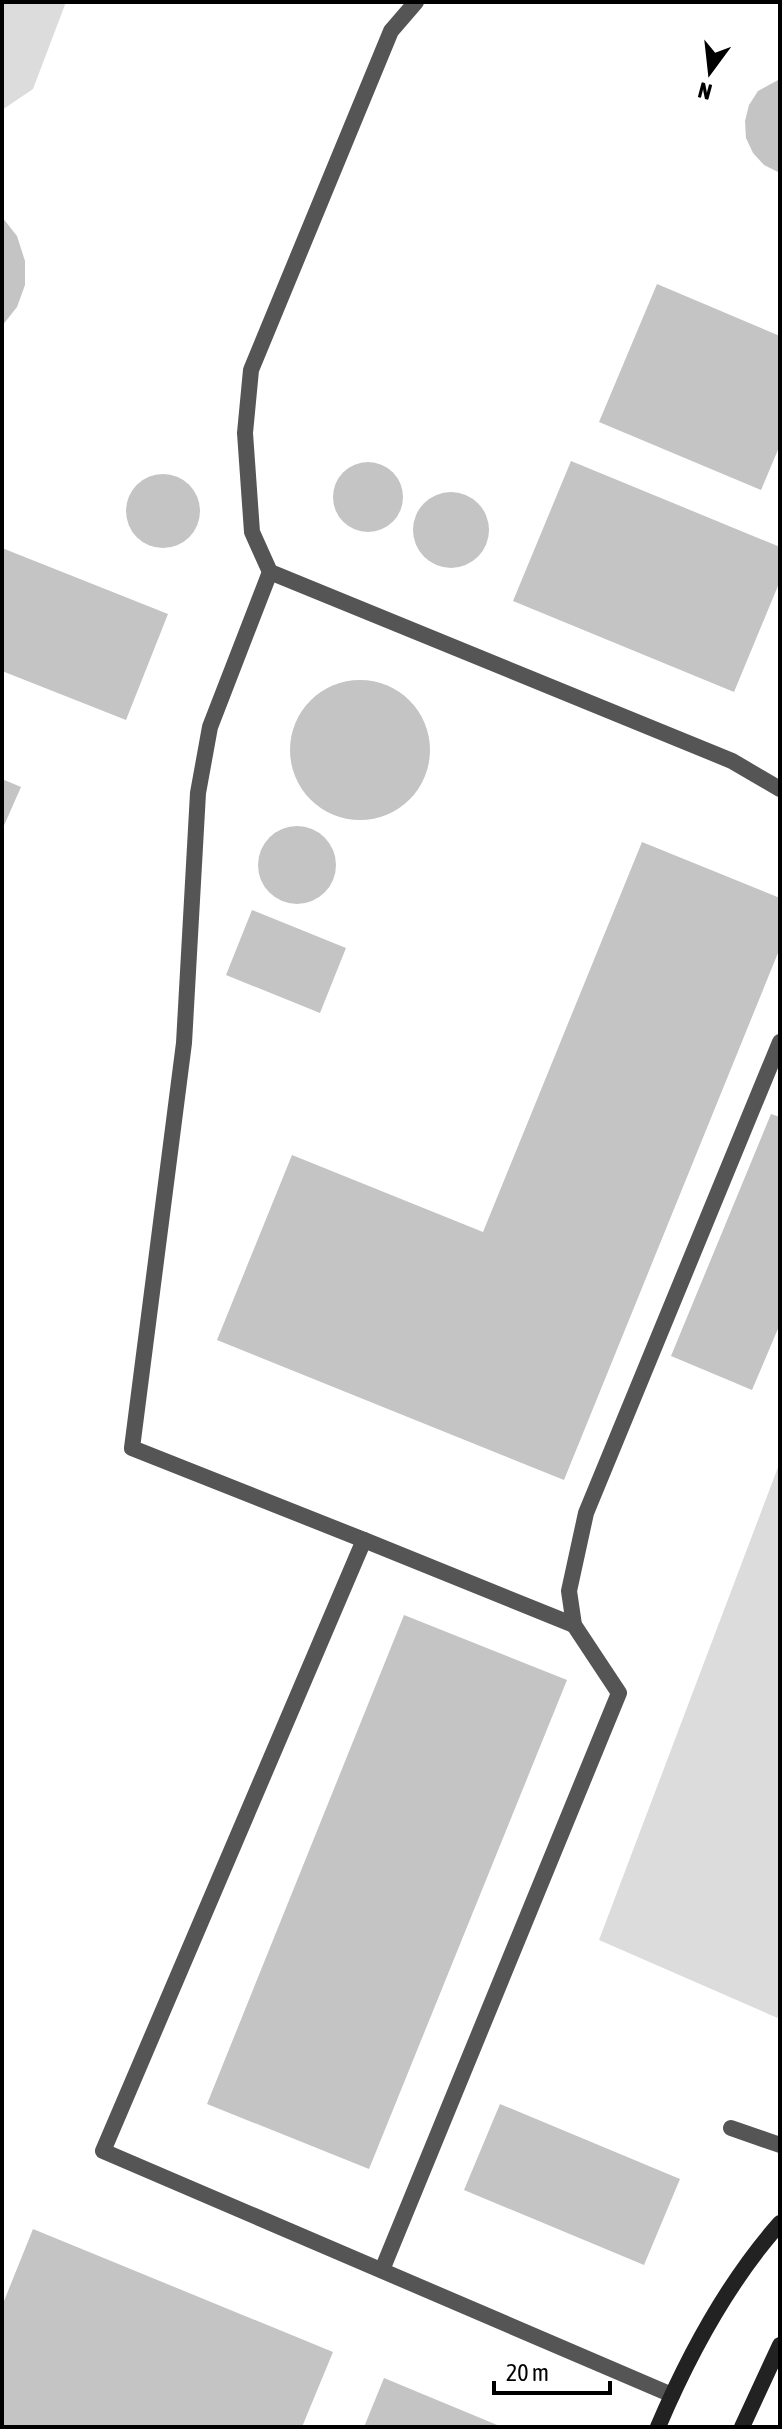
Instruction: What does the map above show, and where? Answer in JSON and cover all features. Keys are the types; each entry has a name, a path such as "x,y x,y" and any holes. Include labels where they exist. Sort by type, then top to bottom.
{"main road":[{"path":"658,2427 728,2289 780,2223"},
{"path":"742,2427 780,2345"}],"lane":[{"path":"416,2 391,31 251,370 245,433 252,532 270,572 732,761 780,789"},
{"path":"270,572 210,727 198,793 184,1043 132,1448 574,1625"},
{"path":"382,2270 619,1693 574,1625 569,1591 586,1513 780,1042"},
{"path":"364,1540 103,2151 672,2395"},
{"path":"731,2128 780,2145"}],"shaded area":[{"path":"2,2 66,2 33,89 2,110"},
{"path":"780,1462 780,2019 599,1940"}],"building":[{"path":"780,79 780,173 764,165 753,153 746,138 745,121 749,105 758,91"},
{"path":"2,217 17,236 25,261 25,285 17,307 2,326"},
{"path":"657,284 780,336 780,445 761,490 599,422"},
{"path":"571,461 780,547 780,581 734,692 513,601"},
{"path":"368,462 393,472 403,497 393,522 368,532 343,522 333,497 343,472"},
{"path":"163,474 177,477 189,485 197,497 200,511 197,525 189,537 177,545 163,548 149,545 137,537 129,525 126,511 129,497 137,485 149,477"},
{"path":"451,492 466,495 478,503 486,515 489,530 486,545 478,557 466,565 451,568 436,565 424,557 416,545 413,530 416,515 424,503 436,495"},
{"path":"2,548 168,614 126,720 2,671"},
{"path":"360,680 387,686 409,701 424,723 430,750 424,777 409,799 387,814 360,820 333,814 311,799 296,777 290,750 296,723 311,701 333,686"},
{"path":"2,779 21,787 2,830"},
{"path":"297,826 312,829 324,838 333,850 336,865 333,880 324,892 312,901 297,904 282,901 270,892 261,880 258,865 261,850 270,838 282,829"},
{"path":"642,842 780,898 780,948 564,1480 217,1340 292,1155 483,1232"},
{"path":"252,910 346,948 320,1013 226,975"},
{"path":"771,1114 780,1117 780,1324 752,1390 671,1356"},
{"path":"404,1615 567,1680 369,2169 207,2104"},
{"path":"500,2104 680,2179 644,2265 464,2190"},
{"path":"33,2229 333,2352 302,2427 2,2427 2,2306"},
{"path":"384,2378 502,2427 364,2427"}]}
